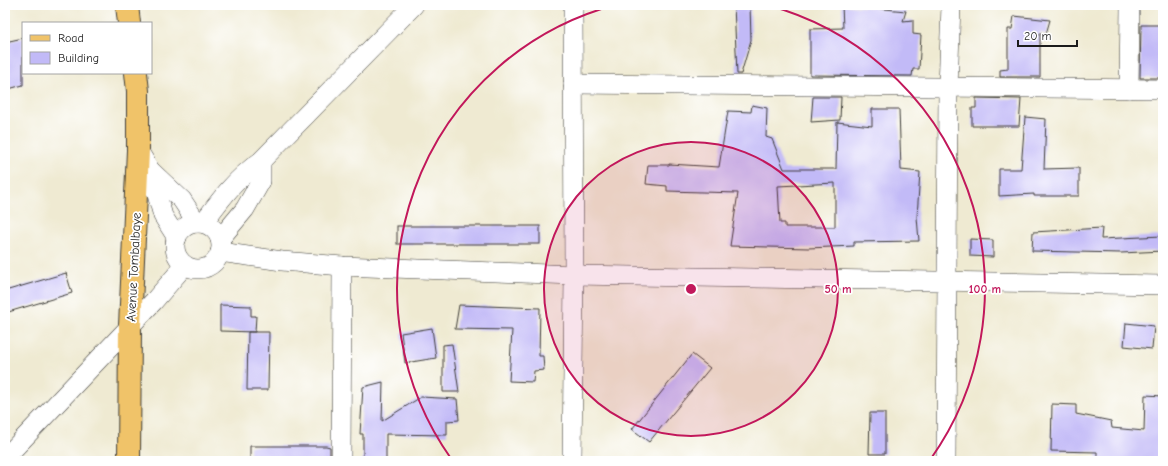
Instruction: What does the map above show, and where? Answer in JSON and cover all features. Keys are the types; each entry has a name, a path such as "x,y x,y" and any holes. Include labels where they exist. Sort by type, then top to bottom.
{"main road":[{"path":"127,5 130,22"},
{"name":"Avenue Tombalbaye","path":"129,461 130,326 138,150 138,91 136,74"}],"street":[{"path":"261,162 261,181 245,209 220,246 216,261 207,267 198,269 185,265 177,255 175,246 176,238 184,227 200,223 247,170 261,162 414,5"},
{"path":"572,461 574,275 573,5"},
{"path":"946,461 946,281 950,5"},
{"path":"1129,89 1130,5"},
{"path":"573,84 1163,89"},
{"path":"138,150 150,170 163,216 176,238"},
{"path":"150,170 182,200 200,223 214,228 220,246"},
{"path":"220,246 282,262 342,266 574,275 1163,285"},
{"path":"5,458 130,326 185,265"},
{"path":"340,461 342,266"}],"building":[{"path":"734,5 750,5 751,40 741,74 737,74"},
{"path":"842,5 906,11 903,21 913,20 913,34 921,35 919,69 913,69 912,76 810,75 810,29 843,28"},
{"path":"1014,16 1050,20 1046,34 1040,33 1040,77 1000,77 1000,70 1008,69 1008,29 1012,29"},
{"path":"1141,25 1163,25 1163,78 1140,78"},
{"path":"22,38 23,85 5,90 5,42"},
{"path":"813,97 841,97 840,120 811,122"},
{"path":"976,98 1021,99 1019,126 972,126 972,108 976,108"},
{"path":"752,105 767,108 766,137 772,139 784,169 836,169 837,122 872,126 872,109 899,109 901,170 920,172 917,217 919,241 854,242 854,246 808,248 730,246 738,193 667,191 667,186 646,184 648,165 669,164 719,167 728,111 751,112","holes":["835,183 835,227 785,227 785,223 780,223 778,186"]},
{"path":"1025,117 1046,119 1044,169 1079,168 1079,196 1034,196 1034,194 999,196 999,169 1021,169"},
{"path":"397,226 540,226 540,244 397,244"},
{"path":"1102,228 1101,239 1162,236 1163,251 1121,253 1032,251 1033,232"},
{"path":"970,239 993,240 993,257 970,256"},
{"path":"66,273 72,293 5,313 5,291"},
{"path":"220,305 251,306 251,316 256,316 255,332 220,331"},
{"path":"459,305 540,308 539,356 543,356 544,370 534,371 533,382 509,381 512,330 455,329"},
{"path":"1126,323 1154,326 1152,349 1124,346"},
{"path":"432,328 436,358 405,363 401,333"},
{"path":"248,332 269,332 268,390 247,390"},
{"path":"452,344 459,392 443,392 443,345"},
{"path":"692,354 710,368 649,442 632,429"},
{"path":"383,382 382,421 421,397 457,399 459,420 447,421 447,435 386,434 386,461 363,461 363,434 360,434 363,387"},
{"path":"1145,395 1163,396 1163,425 1160,425 1161,461 1097,460 1097,452 1051,451 1052,404 1076,405 1076,414 1111,421 1112,428 1144,431"},
{"path":"870,413 885,413 885,454 869,454"},
{"path":"250,446 326,446 330,447 330,461 250,461"}]}
